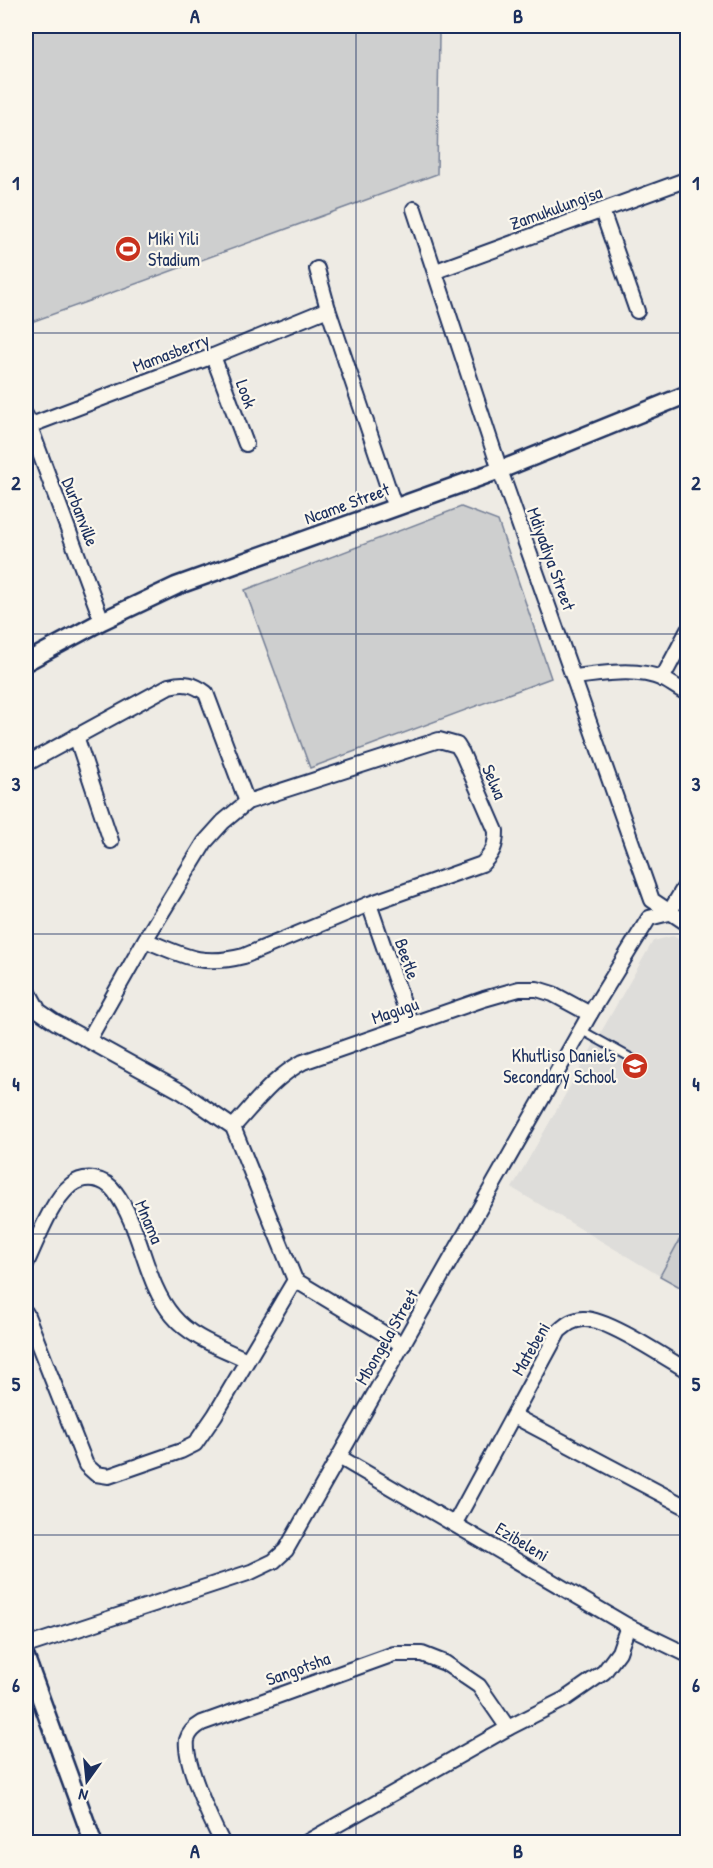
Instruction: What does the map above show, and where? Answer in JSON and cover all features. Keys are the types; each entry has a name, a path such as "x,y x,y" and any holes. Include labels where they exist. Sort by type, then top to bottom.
{"street":[{"name":"Zamukulungisa","path":"436,271 687,179"},
{"name":"Mdiyadiya Street","path":"414,208 500,470 652,900 687,924"},
{"path":"602,211 637,311"},
{"path":"317,269 328,309 395,508"},
{"name":"Mamasberry","path":"26,423 213,356 328,309"},
{"name":"Look","path":"213,356 246,444"},
{"name":"Ncame Street","path":"26,662 102,621 176,586 500,470 687,394"},
{"name":"Durbanville","path":"26,423 102,621"},
{"path":"662,679 687,630"},
{"path":"574,677 615,672 643,673 662,679 687,694"},
{"path":"26,764 170,686 182,683 191,684 206,693 247,802"},
{"path":"76,736 111,841"},
{"name":"Selwa","path":"89,1040 145,940 205,842 223,822 247,802 439,740 456,745 462,753 496,831 496,842 492,854 483,864 369,904 244,956 223,961 209,962 189,958 145,940"},
{"path":"669,913 687,881"},
{"name":"Beetle","path":"369,904 411,1025"},
{"name":"Mbongela Street","path":"26,1646 251,1572 274,1561 286,1550 590,1014 649,918 669,913"},
{"path":"26,987 39,1011 55,1022 182,1092 233,1127 295,1280 403,1345"},
{"name":"Magugu","path":"233,1127 272,1083 286,1071 303,1062 484,999 519,989 537,989 553,994 590,1014"},
{"name":"Mnama","path":"26,1264 51,1213 71,1185 83,1179 100,1179 114,1190 126,1210 158,1293 171,1315 185,1328 247,1360"},
{"path":"26,1313 86,1465 96,1474 109,1476 195,1444 215,1415 295,1280"},
{"name":"Matebeni","path":"455,1523 559,1331 570,1322 585,1318 602,1322 687,1371"},
{"path":"514,1416 687,1508"},
{"name":"Ezibeleni","path":"339,1456 628,1626 687,1655"},
{"path":"307,1842 508,1728 565,1699 604,1672 619,1652 628,1626"},
{"name":"Sangotsha","path":"222,1842 202,1798 187,1752 188,1738 202,1723 394,1654 422,1654 445,1663 479,1686 508,1728"},
{"path":"26,1658 93,1842"}],"lane":[{"path":"581,1030 633,1059"}],"shaded area":[{"name":"Miki Yili Stadium","path":"26,26 436,26 439,35 437,174 26,324"},
{"path":"461,507 498,521 551,678 310,768 245,590"},
{"name":"Khutliso Daniels Secondary School","path":"673,936 687,944 687,1226 660,1276 512,1188 653,941"},
{"path":"687,1226 688,1291 660,1276"}],"place":[{"name":"Miki Yili Stadium","path":"128,249"},
{"name":"Khutliso Daniels Secondary School","path":"635,1066"}]}
